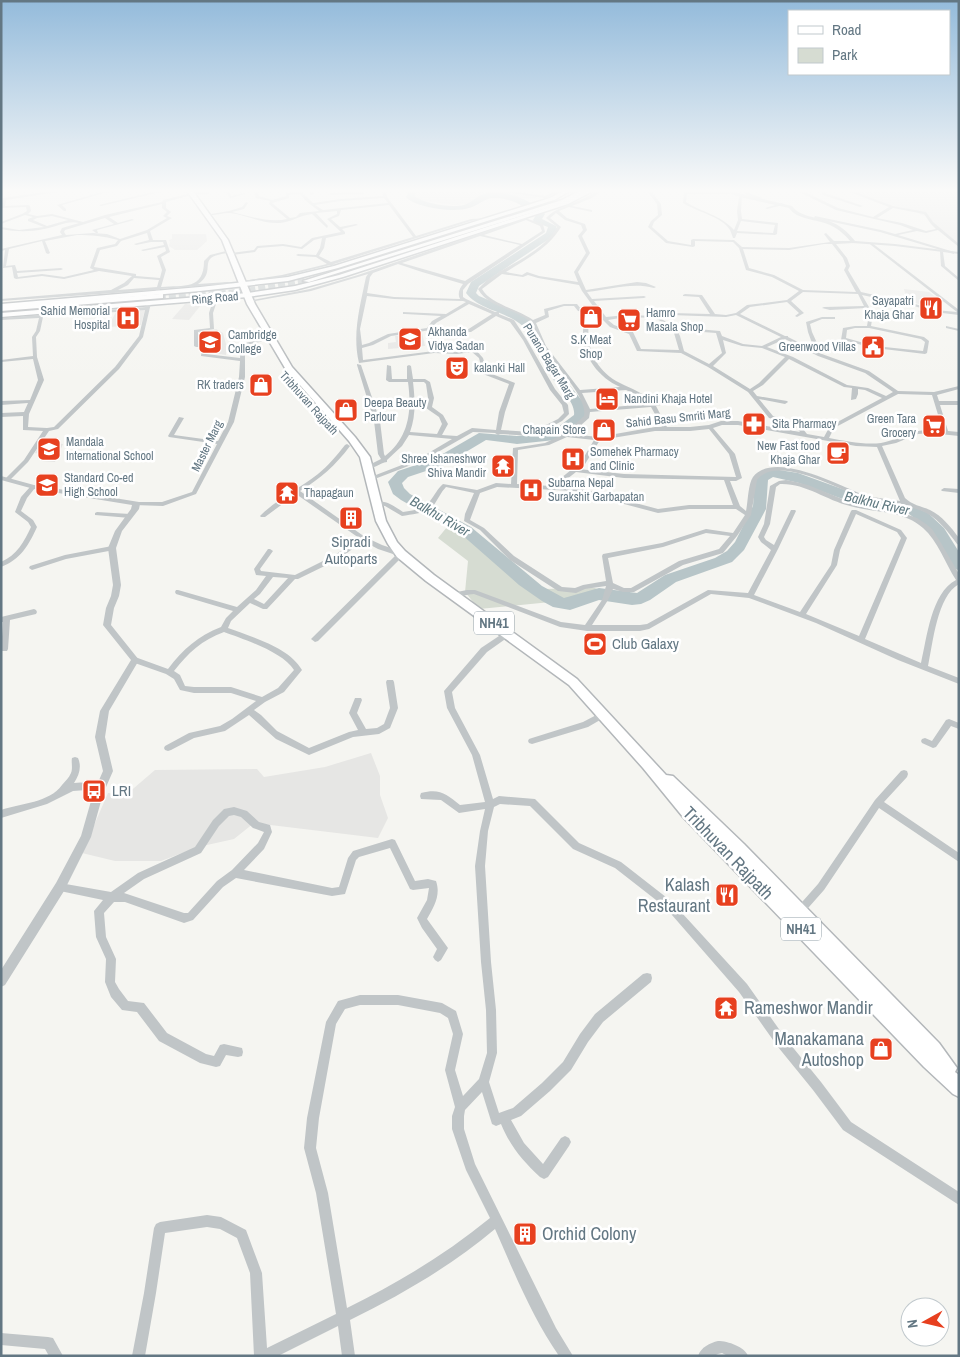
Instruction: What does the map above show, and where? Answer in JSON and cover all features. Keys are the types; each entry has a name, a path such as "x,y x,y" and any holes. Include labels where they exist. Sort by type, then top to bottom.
{"highway":[{"name":"NH41","path":"232,254 250,300"},
{"path":"306,280 390,254"},
{"path":"1,310 159,294"},
{"name":"Tribhuvan Rajpath","path":"250,300 252,315 288,368 366,457 376,503 387,533 402,554 454,596 508,632 558,669 604,714 688,812 932,1049 959,1081"},
{"name":"Tribhuvan Rajpath","path":"267,339 271,356"},
{"name":"Tribhuvan Rajpath","path":"278,368 369,473"},
{"name":"Tribhuvan Rajpath","path":"796,916 959,1088"}],"main road":[{"path":"159,294 288,279 372,254"},
{"name":"Ring Road","path":"1,310 148,305 216,298 250,300 326,280 401,254"}],"street":[{"path":"6,254 4,267 14,266 17,272 16,278 42,275 64,278 98,270 115,270 135,275 133,277"},
{"path":"96,254 92,268 98,270"},
{"path":"159,294 160,279 164,270 159,256 163,254"},
{"path":"192,286 203,279 206,274 206,261 211,256 219,254"},
{"path":"298,255 317,256 333,266 366,254"},
{"path":"250,300 311,290 371,273 424,254"},
{"path":"359,346 371,344 383,337 429,329 434,322 466,302 460,294 466,283 509,254"},
{"path":"514,486 515,449 538,448 561,440 565,434 587,417 588,411 579,392 545,348 533,322 517,311 481,294 481,288 501,272 530,254"},
{"path":"587,254 576,272 584,291 612,326 630,333 639,350 682,352 710,366 750,391 771,417 796,424 806,436"},
{"path":"743,254 747,269 773,276 802,291 859,293 915,304 934,311 959,313"},
{"path":"843,254 848,266 846,270 871,314 869,327"},
{"path":"885,254 959,313"},
{"path":"941,254 942,266 959,280"},
{"path":"399,263 424,273 440,275 466,283"},
{"path":"489,268 523,276 526,274 581,284"},
{"path":"17,272 61,270"},
{"path":"371,273 358,329 362,362 434,352 457,353 473,350 482,359 485,372 512,383 502,412 498,433"},
{"path":"111,292 126,284 133,277 160,279"},
{"path":"1,300 111,292 159,294 192,286 228,283 233,286"},
{"path":"584,291 626,284 642,284 654,287"},
{"path":"737,314 749,306 788,301 802,291"},
{"name":"Purano Bagar Marg","path":"365,294 394,298 466,302 508,318 516,325 553,390 567,409 565,416 547,429 527,435 472,430 422,459 369,473"},
{"path":"685,295 700,296 713,315"},
{"path":"591,300 644,296"},
{"path":"216,298 211,313 212,329 196,331 196,346 205,345 203,355 243,360"},
{"path":"788,301 802,313 797,316"},
{"path":"1,319 40,317 148,305 141,336 117,368 56,428 47,430 25,429 26,414 41,380 35,357 34,337 38,330 40,317"},
{"path":"533,322 547,316 546,310 564,305 576,305 580,310 586,311 588,315 606,319 626,316 656,317 671,314 737,314 806,348 867,372 896,392"},
{"path":"824,308 867,307"},
{"path":"405,313 447,315"},
{"path":"469,331 497,313"},
{"path":"588,315 584,340 587,351 612,381 644,396 653,405 665,428"},
{"path":"656,317 674,328 695,331 717,331 724,353 710,366"},
{"path":"806,348 815,344 808,323 822,318 833,318"},
{"path":"869,327 922,338 926,341 925,353 875,347 842,339 845,329 869,327"},
{"path":"948,327 959,330"},
{"path":"674,328 678,334 678,342 682,352"},
{"path":"719,337 742,345 763,347 788,357 846,386 866,388 884,397"},
{"path":"763,347 786,337"},
{"name":"Master Marg","path":"136,504 163,504 194,493 230,422 242,377 243,344 267,339"},
{"path":"1,361 35,357"},
{"path":"750,391 761,384 788,357"},
{"path":"359,366 377,421 381,454 385,461"},
{"path":"389,366 389,380 424,381 428,383 429,408 441,416 445,424 439,436"},
{"path":"369,473 400,447 406,433 412,405 409,366"},
{"path":"853,398 855,387"},
{"path":"826,439 832,427 896,392 934,394 959,387"},
{"path":"579,392 628,388"},
{"path":"934,394 946,433"},
{"path":"755,397 785,402"},
{"path":"588,411 653,405 677,400"},
{"path":"1,403 31,401"},
{"path":"938,402 959,403"},
{"path":"1,415 26,414"},
{"path":"181,418 171,436 220,443"},
{"name":"Sahid Basu Smriti Marg","path":"547,429 598,439 665,428 690,429 710,427 721,423 738,423 856,444 879,445 923,432 958,434"},
{"path":"575,470 624,476 727,480 739,478 732,454 710,427"},
{"path":"3,481 26,462 47,430"},
{"path":"406,433 457,438"},
{"path":"958,434 959,441"},
{"path":"552,488 583,463 598,439"},
{"path":"879,445 898,491 906,504"},
{"path":"262,516 327,470 347,446"},
{"path":"477,492 467,520 482,529 512,558 566,592 576,591 583,587 610,586 623,590 632,590 681,563 721,551 735,535 748,514 752,503 755,479 763,471 776,468 811,476 872,499 906,504 930,512 949,529 959,543"},
{"path":"727,480 737,507"},
{"path":"3,481 32,488 100,496 136,504 119,531 112,548 117,585 107,625 118,640 129,650 135,660 169,672 177,678 183,688 191,690 228,689 262,700"},
{"path":"775,549 762,541 761,536 767,524 775,483 791,482 853,508 899,531 904,538 861,640"},
{"path":"376,503 386,504 402,514 422,510 430,505 440,488 445,485 477,492 496,485 575,489 658,511 689,507 737,507 748,514"},
{"path":"1,565 12,560 22,551 34,527 31,521 20,514 18,510 24,497 32,488"},
{"path":"944,490 959,490"},
{"path":"296,491 363,538 380,547 402,554 315,640"},
{"path":"853,508 897,512 915,519 925,526 936,540 959,580 952,582 944,591 924,667"},
{"path":"802,615 834,565 837,550 853,508"},
{"path":"750,596 793,511"},
{"path":"97,514 130,516"},
{"path":"587,628 605,600 610,586 605,556 663,545 706,532 735,535"},
{"path":"249,600 265,607 292,577 336,557 363,538"},
{"path":"32,568 65,557 112,548"},
{"path":"270,552 257,571 271,575 292,577"},
{"path":"224,629 228,620 271,575"},
{"path":"178,592 238,610"},
{"path":"454,596 467,592 476,592 560,624 587,628 633,629 650,626 710,592 750,596 802,615 959,681"},
{"path":"4,649 4,619 34,612"},
{"path":"168,748 192,735 222,729 262,700 286,686 298,670 296,665 277,650 224,629 204,636 181,656 169,672"},
{"path":"508,632 484,650 448,691 451,708 476,756 490,805 484,831 480,866 486,962 492,1016 492,1053 484,1082 461,1107 458,1116 458,1129 470,1166 551,1333 566,1356"},
{"path":"1,981 60,887 86,837 98,794 108,771 100,737 105,711 135,660"},
{"path":"249,711 261,717 270,730 281,738 309,752 352,734 379,732 387,726 394,708 390,682"},
{"path":"358,700 353,713 363,732"},
{"path":"532,741 585,725 604,714"},
{"path":"925,740 933,745 949,722 959,726"},
{"path":"61,792 72,781 77,766 75,760"},
{"path":"796,916 821,887 878,804 904,774"},
{"path":"1,814 50,799 74,787 85,785 91,787 98,794"},
{"path":"424,796 443,796 459,809 490,805 499,800 532,802 576,846 618,865 668,904 743,988 782,1043 847,1126 959,1199"},
{"path":"878,804 959,858"},
{"path":"60,887 112,897 126,898 178,917 190,917 220,884 235,874 261,846 268,832 267,828 256,825 244,814 234,811 227,812 216,823 198,850 142,876 112,897 99,911 101,937 111,959 110,982 114,993 126,1006 140,1007 163,1037 204,1059 216,1062 224,1049 238,1052"},
{"path":"235,874 336,892 342,891 352,858 356,854 392,843 402,866 414,886 428,883 433,884 435,889 431,902 422,918 425,926 443,948 438,957"},
{"path":"484,1082 496,1120 517,1112 567,1066 599,1018 647,978"},
{"path":"349,1356 322,1193 310,1148 313,1118 331,1022 337,1011 342,1005 360,1000 398,1000 442,1008 452,1016 458,1034 450,1070 461,1107"},
{"path":"504,1116 510,1134 521,1153 544,1173 565,1142"},
{"path":"138,1356 160,1228 207,1221 221,1223 242,1234 256,1273 262,1356 396,1288 443,1260 484,1232 497,1220"},
{"path":"1,1339 48,1342 57,1356"},
{"path":"704,1356 712,1348 723,1346 742,1356"}],"shaded area":[{"path":"904,289 929,292 938,299 931,299 927,306 907,301"},
{"path":"185,304 201,305 189,320 172,319"},
{"name":"Sahid Memorial Hospital","path":"145,309 141,325 108,327 116,312"},
{"path":"216,329 223,333 226,355 207,352 208,343 197,344 199,332"},
{"name":"Akhanda Vidya Sadan","path":"422,333 425,346 388,349 388,343 396,342 395,336"},
{"name":"Mandala International School","path":"41,441 63,444 55,462 41,461 41,454 35,453"},
{"path":"371,753 380,776 380,795 388,818 378,838 254,823 234,839 198,847 161,861 115,861 82,853 108,793 127,794 155,770 257,769 264,777 325,767"}],"green space":[{"path":"452,521 499,565 543,589 595,588 611,596 479,609 465,592 468,561 438,538"}],"waterway":[{"name":"Balkhu River","path":"520,254 475,284 471,293 475,298 511,313 526,322 557,377 578,403 581,410 580,416 559,433 550,437 517,440 484,436 439,462 403,474 395,482 398,491 428,511 466,531 536,590 564,604 575,603 599,594 637,599 645,596 670,578 727,559 739,547 759,509 760,484 762,480 767,474 773,473 793,476 853,498 894,505 914,511 929,520 943,538 959,565"}],"tunnel":[{"path":"159,299 243,292 307,281"}],"place":[{"name":"Sayapatri Khaja Ghar","path":"931,308"},
{"name":"S.K Meat Shop","path":"591,317"},
{"name":"Sahid Memorial Hospital","path":"128,318"},
{"name":"Hamro Masala Shop","path":"629,320"},
{"name":"Akhanda Vidya Sadan","path":"410,339"},
{"name":"Cambridge College","path":"210,342"},
{"name":"Greenwood Villas","path":"873,347"},
{"name":"kalanki Hall","path":"457,368"},
{"name":"RK traders","path":"261,385"},
{"name":"Nandini Khaja Hotel","path":"607,399"},
{"name":"Deepa Beauty Parlour","path":"346,410"},
{"name":"Sita Pharmacy","path":"754,424"},
{"name":"Green Tara Grocery","path":"934,426"},
{"name":"Chapain Store","path":"604,430"},
{"name":"Mandala International School","path":"49,449"},
{"name":"New Fast food Khaja Ghar","path":"838,453"},
{"name":"Somehek Pharmacy and Clinic","path":"573,459"},
{"name":"Shree Ishaneshwor Shiva Mandir","path":"503,466"},
{"name":"Standard Co-ed High School","path":"47,485"},
{"name":"Subarna Nepal Surakshit Garbapatan","path":"531,490"},
{"name":"Thapagaun","path":"287,493"},
{"name":"Sipradi Autoparts","path":"351,518"},
{"name":"Club Galaxy","path":"595,644"},
{"name":"LRI","path":"94,791"},
{"name":"Kalash Restaurant","path":"727,895"},
{"name":"Rameshwor Mandir","path":"726,1008"},
{"name":"Manakamana Autoshop","path":"881,1049"},
{"name":"Orchid Colony","path":"525,1234"}]}
